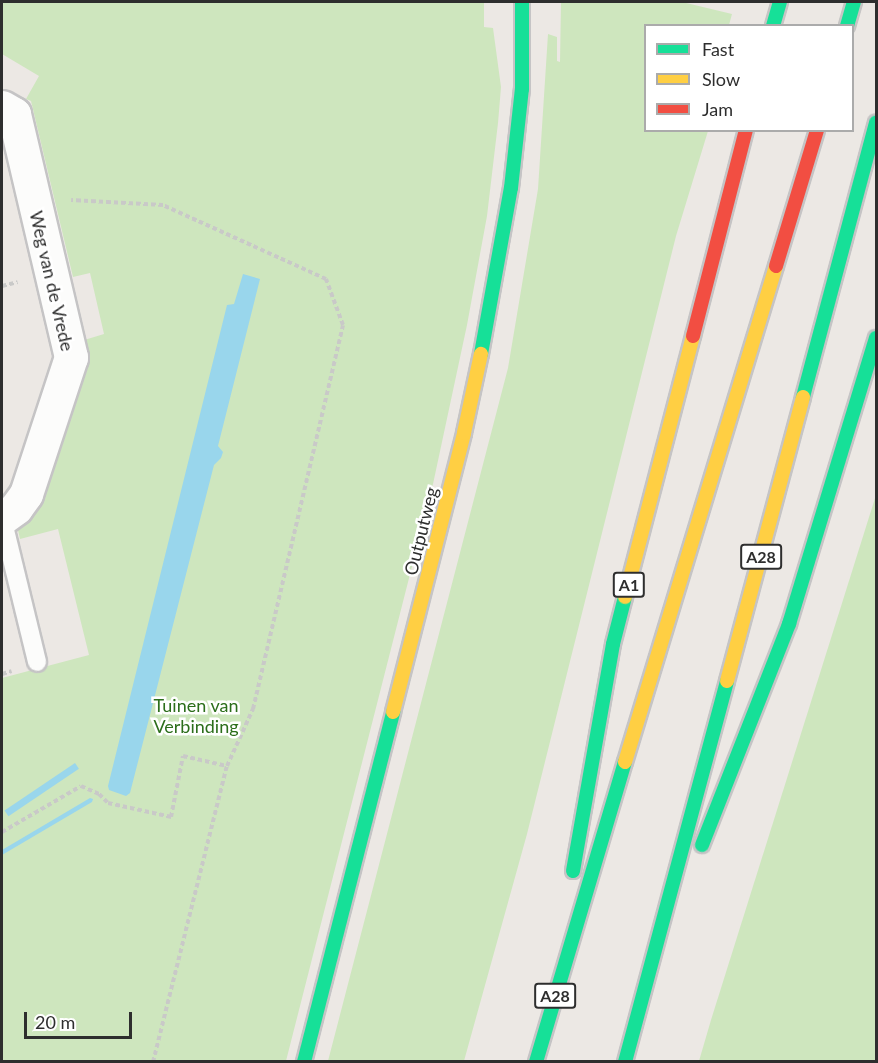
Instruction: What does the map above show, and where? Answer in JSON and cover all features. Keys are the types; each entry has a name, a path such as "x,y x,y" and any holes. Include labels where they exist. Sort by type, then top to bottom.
{"main road":[{"name":"Outputweg","path":"304,1062 464,433 494,294 511,188 522,89 522,2"},
{"path":"774,24 780,2"},
{"path":"848,24 854,2"},
{"name":"A28","path":"625,1062 876,123"},
{"name":"A1","path":"570,886 614,644 745,132"},
{"name":"A28","path":"537,1062 572,933 816,132"},
{"name":"A28","path":"697,858 789,624 876,338"},
{"name":"A28","path":"645,992 688,881"},
{"path":"541,1047 564,920"}],"street":[{"name":"Weg van de Vrede","path":"2,107 14,114 71,357 26,494 16,508 2,518"}],"lane":[{"name":"Weg van de Vrede","path":"2,518 37,662"}],"path":[{"path":"34,197 163,205 326,279 343,325 253,710 227,766 153,1062"},
{"path":"2,832 81,786 99,794 108,803 171,817 183,756 227,766"}],"green space":[{"name":"Tuinen van Verbinding","path":"2,2 484,2 484,27 493,28 501,87 498,123 487,216 467,325 433,484 286,1061 2,1061 2,678 89,655 58,529 20,539 17,526 81,341 104,334 90,273 73,277 31,101 26,99 39,76 2,54"},
{"path":"561,2 682,2 732,14 729,24 644,24 644,132 708,132 676,236 527,834 464,1061 328,1061 508,368 538,189 548,34 557,37 557,61 560,62"},
{"path":"876,495 876,1061 699,1061 711,1020"}],"water":[{"path":"243,274 260,279 218,446 223,452 214,465 130,793 126,796 109,790 108,786 227,305 234,304"},
{"path":"75,763 79,769 8,816 5,811"},
{"path":"90,798 93,799 92,802 2,855 2,850"}],"traffic: fast":[{"path":"481,354 511,188 522,89 522,2"},
{"path":"774,24 780,2"},
{"path":"848,24 854,2"},
{"path":"803,397 876,123"},
{"path":"702,845 789,624 876,338"},
{"path":"573,871 613,644 625,597"},
{"path":"625,1062 727,681"},
{"path":"304,1062 393,712"},
{"path":"536,1062 625,762"}],"traffic: slow":[{"path":"625,762 776,266"},
{"path":"625,597 693,336"},
{"path":"393,712 464,433 481,354"},
{"path":"727,681 803,397"}],"traffic: jam":[{"path":"693,336 745,132"},
{"path":"776,266 816,132"}]}
